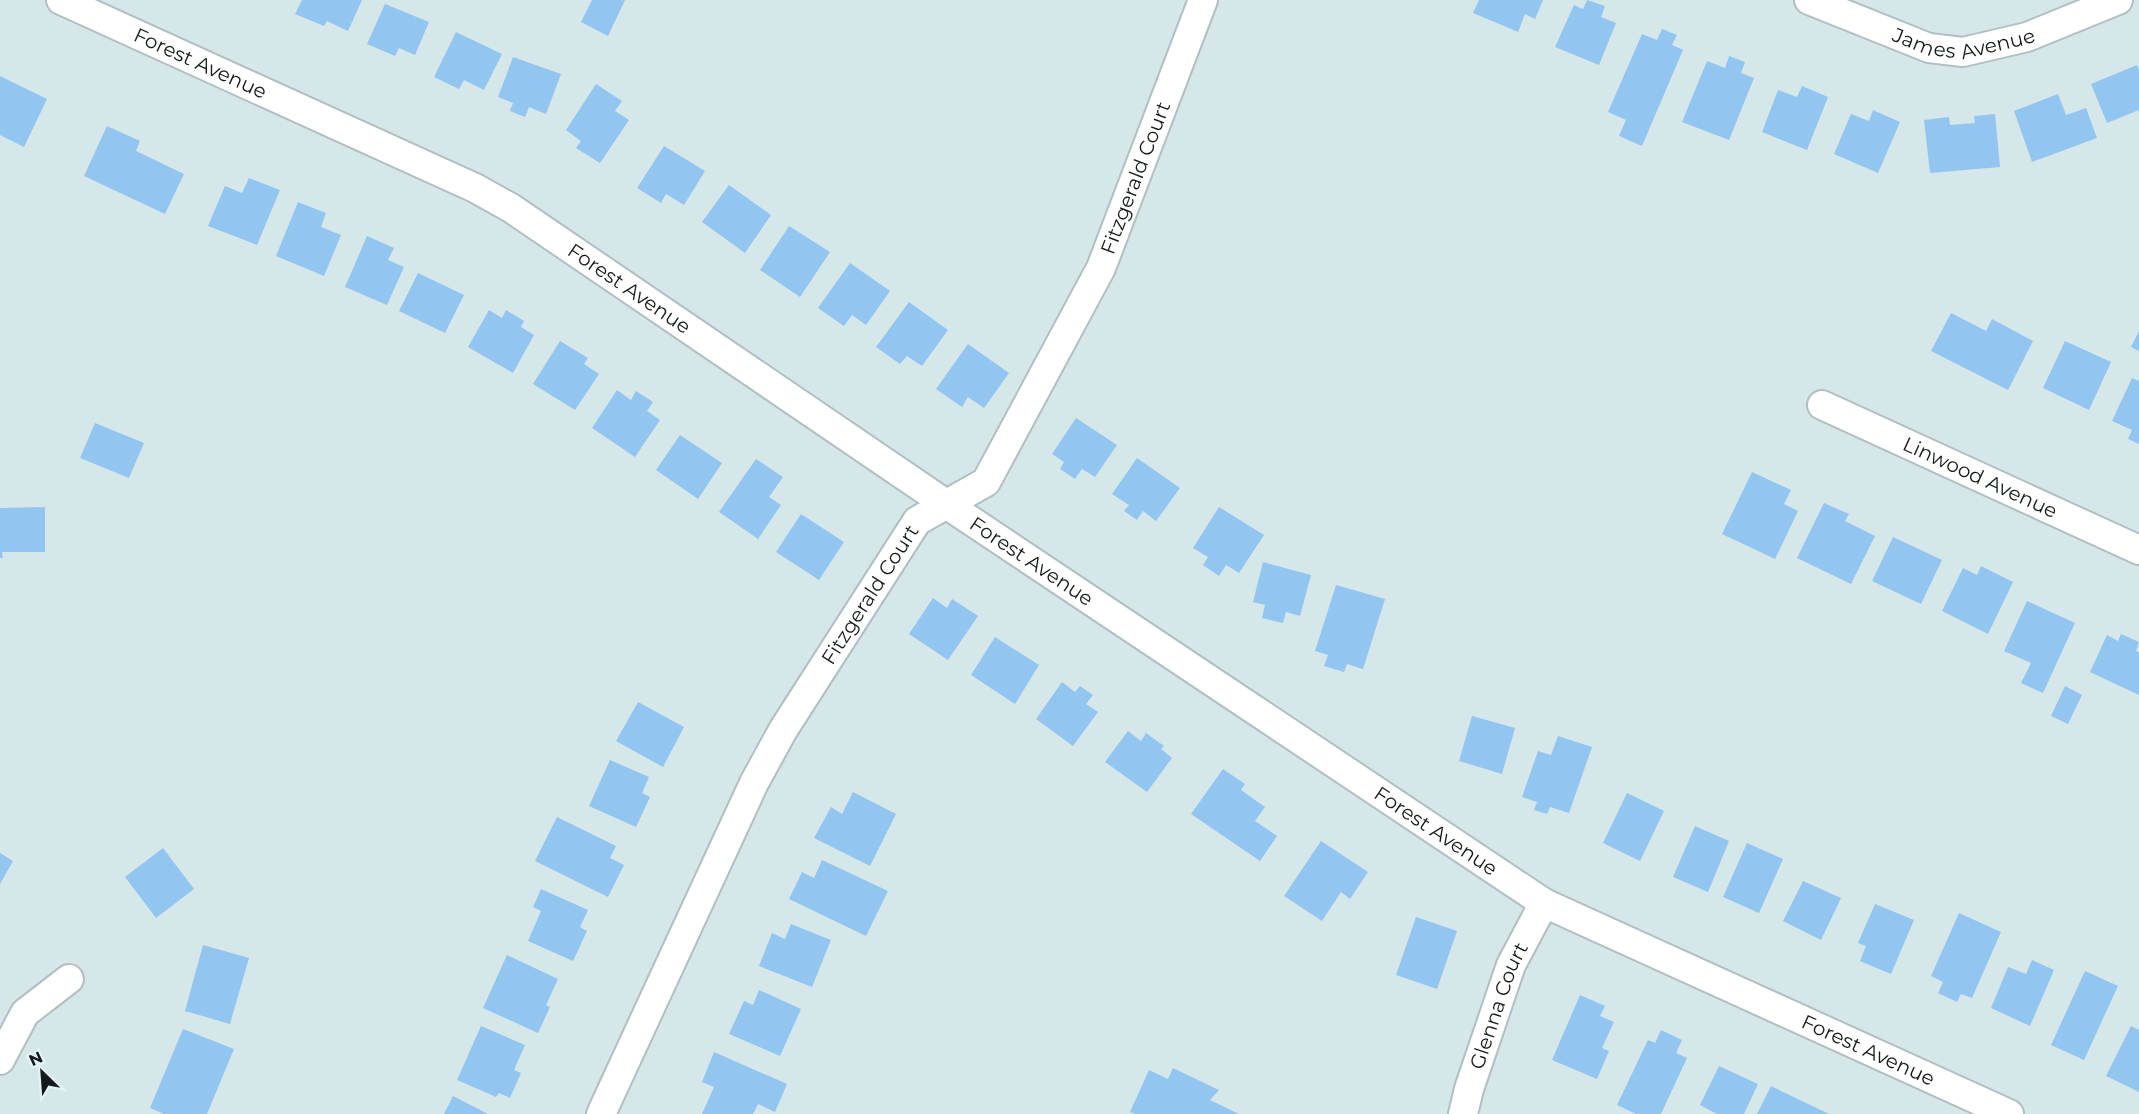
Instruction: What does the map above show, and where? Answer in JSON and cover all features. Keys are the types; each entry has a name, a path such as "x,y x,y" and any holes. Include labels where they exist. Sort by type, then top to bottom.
{"street":[{"name":"Forest Avenue","path":"61,0 475,189 511,208 946,504 1544,903 2009,1114"},
{"name":"Fitzgerald Court","path":"601,1114 754,783 783,730 918,521 986,482 1101,268 1203,0"},
{"name":"James Avenue","path":"1809,0 1929,48 1964,52 2027,38 2118,0"},
{"name":"Linwood Avenue","path":"1822,405 2139,550"},
{"name":"Glenna Court","path":"1463,1114 1469,1089 1511,965 1544,903"},
{"path":"0,1060 25,1013 69,979"}],"building":[{"path":"302,0 362,0 348,31 327,21 324,26 295,14"},
{"path":"592,0 625,0 608,36 581,22"},
{"path":"1479,0 1543,0 1535,19 1525,14 1518,32 1473,13"},
{"path":"1587,0 1605,6 1601,17 1616,23 1599,65 1555,47 1574,5 1583,9"},
{"path":"385,4 429,22 415,55 399,48 395,56 367,44"},
{"path":"1662,29 1677,35 1672,45 1683,50 1642,146 1619,136 1626,120 1608,112 1642,34 1657,40"},
{"path":"456,32 502,54 484,90 464,80 459,89 434,77"},
{"path":"1729,56 1745,62 1741,73 1754,78 1729,140 1682,122 1707,61 1725,68"},
{"path":"513,57 561,74 546,114 529,107 525,117 510,111 513,103 498,97"},
{"path":"2137,65 2139,110 2107,123 2091,84"},
{"path":"0,76 47,99 24,147 0,135"},
{"path":"596,84 622,101 615,111 629,120 600,163 576,148 581,141 566,130"},
{"path":"1802,86 1828,97 1807,150 1762,132 1778,90 1797,97"},
{"path":"2058,94 2066,115 2086,108 2097,138 2032,162 2014,111"},
{"path":"1873,110 1900,122 1878,173 1834,154 1851,114 1869,121"},
{"path":"1995,114 2000,167 1930,173 1924,120 1949,117 1950,125 1975,123 1974,116"},
{"path":"107,126 140,141 136,151 184,174 165,214 84,176"},
{"path":"664,146 705,171 684,205 666,194 661,203 637,188"},
{"path":"249,178 280,190 257,245 208,226 225,186 242,193"},
{"path":"729,185 771,215 745,253 702,222"},
{"path":"298,202 326,213 321,227 341,235 324,276 276,256"},
{"path":"789,226 830,252 800,297 760,270"},
{"path":"367,236 394,248 388,260 404,267 387,305 345,287"},
{"path":"850,263 890,291 866,325 852,315 844,326 818,308"},
{"path":"418,273 464,295 445,333 399,311"},
{"path":"909,302 948,330 922,366 907,356 900,364 876,347"},
{"path":"489,310 502,318 506,310 524,321 521,327 534,335 513,373 468,347"},
{"path":"1951,313 1986,331 1992,319 2033,341 2008,390 1931,351"},
{"path":"2139,331 2139,351 2131,347"},
{"path":"560,341 588,358 584,364 599,374 575,410 533,384"},
{"path":"2065,341 2111,362 2089,410 2043,388"},
{"path":"968,344 1009,373 984,408 968,397 962,407 936,389"},
{"path":"2132,378 2139,381 2139,444 2128,439 2132,430 2112,421"},
{"path":"617,390 631,400 636,391 653,402 647,411 660,420 635,457 592,428"},
{"path":"1076,418 1117,445 1095,477 1082,469 1075,479 1060,469 1064,462 1052,454"},
{"path":"95,423 144,443 129,478 80,458"},
{"path":"680,435 722,463 698,499 656,470"},
{"path":"1137,458 1180,488 1156,521 1143,511 1137,520 1124,511 1129,505 1112,494"},
{"path":"756,459 783,477 769,497 781,505 758,539 719,512"},
{"path":"1752,472 1791,490 1784,504 1798,511 1775,559 1722,534"},
{"path":"1824,503 1849,514 1845,521 1875,536 1851,584 1797,558"},
{"path":"45,507 45,552 2,552 3,558 0,558 0,508"},
{"path":"1219,507 1264,535 1239,573 1226,565 1219,576 1203,565 1208,557 1193,548"},
{"path":"801,514 844,542 819,580 776,552"},
{"path":"1893,537 1942,560 1921,604 1872,581"},
{"path":"1263,562 1311,575 1300,616 1286,612 1283,623 1262,618 1265,605 1253,602"},
{"path":"1981,566 2013,582 1988,634 1942,611 1963,568 1977,575"},
{"path":"1336,585 1385,599 1363,669 1347,664 1344,672 1324,666 1328,655 1315,651"},
{"path":"933,598 947,608 952,599 978,616 948,660 909,634"},
{"path":"2027,601 2075,623 2043,693 2021,683 2031,663 2004,651"},
{"path":"2121,634 2139,642 2136,651 2139,652 2139,695 2090,672 2107,635 2118,641"},
{"path":"995,637 1039,665 1015,704 971,675"},
{"path":"1062,682 1075,692 1080,686 1093,695 1086,704 1098,712 1073,746 1036,719"},
{"path":"2065,686 2082,695 2068,724 2051,716"},
{"path":"638,702 684,727 663,767 616,741"},
{"path":"1472,716 1515,728 1502,774 1459,761"},
{"path":"1128,731 1141,741 1146,733 1164,746 1161,749 1172,758 1147,792 1105,762"},
{"path":"1558,736 1592,747 1569,813 1550,807 1547,814 1534,810 1537,802 1522,797 1538,751 1551,755"},
{"path":"610,760 649,777 642,793 650,797 636,827 589,806"},
{"path":"1223,769 1245,784 1241,790 1265,807 1255,821 1277,836 1260,861 1191,814"},
{"path":"853,792 896,814 870,866 814,838 831,807 842,814"},
{"path":"1627,793 1664,811 1640,861 1603,843"},
{"path":"557,817 616,846 610,858 624,865 608,897 535,861"},
{"path":"1695,826 1729,841 1708,892 1673,877"},
{"path":"1321,841 1368,872 1350,899 1341,892 1322,921 1284,896"},
{"path":"1747,843 1783,859 1759,913 1723,897"},
{"path":"163,848 194,889 156,918 125,877"},
{"path":"0,853 13,861 0,884"},
{"path":"822,860 888,891 866,936 789,899 802,872 814,878"},
{"path":"1803,881 1841,898 1821,940 1783,921"},
{"path":"541,889 588,910 580,927 587,931 573,961 528,941 541,911 533,907"},
{"path":"1875,904 1914,920 1891,974 1860,961 1866,946 1858,943"},
{"path":"1959,913 2001,932 1972,998 1961,994 1957,1002 1938,993 1943,982 1931,976"},
{"path":"1416,917 1457,931 1437,989 1396,975"},
{"path":"791,924 831,940 812,987 759,966 772,933 785,939"},
{"path":"203,945 249,958 230,1024 185,1011"},
{"path":"507,955 558,979 546,1005 550,1007 538,1033 483,1008"},
{"path":"2032,960 2054,970 2030,1026 1991,1008 2008,967 2026,974"},
{"path":"2085,971 2118,986 2084,1060 2051,1045"},
{"path":"759,990 801,1009 780,1056 729,1034 744,1001 753,1005"},
{"path":"1580,995 1605,1006 1600,1016 1614,1022 1602,1048 1609,1051 1597,1079 1552,1060"},
{"path":"481,1026 525,1045 514,1070 521,1073 510,1098 499,1093 496,1097 457,1080"},
{"path":"2131,1026 2139,1030 2139,1092 2106,1076"},
{"path":"183,1029 234,1049 207,1114 164,1114 150,1108"},
{"path":"1661,1030 1682,1040 1676,1053 1687,1058 1661,1114 1636,1114 1617,1105 1648,1040 1655,1043"},
{"path":"714,1052 787,1084 775,1112 758,1104 753,1114 702,1114 714,1087 702,1082"},
{"path":"1719,1066 1758,1084 1744,1114 1717,1114 1700,1105"},
{"path":"1173,1068 1219,1090 1210,1100 1239,1114 1135,1114 1130,1112 1149,1070 1168,1079"},
{"path":"1771,1086 1829,1114 1757,1114"},
{"path":"453,1096 488,1114 444,1114"}]}
